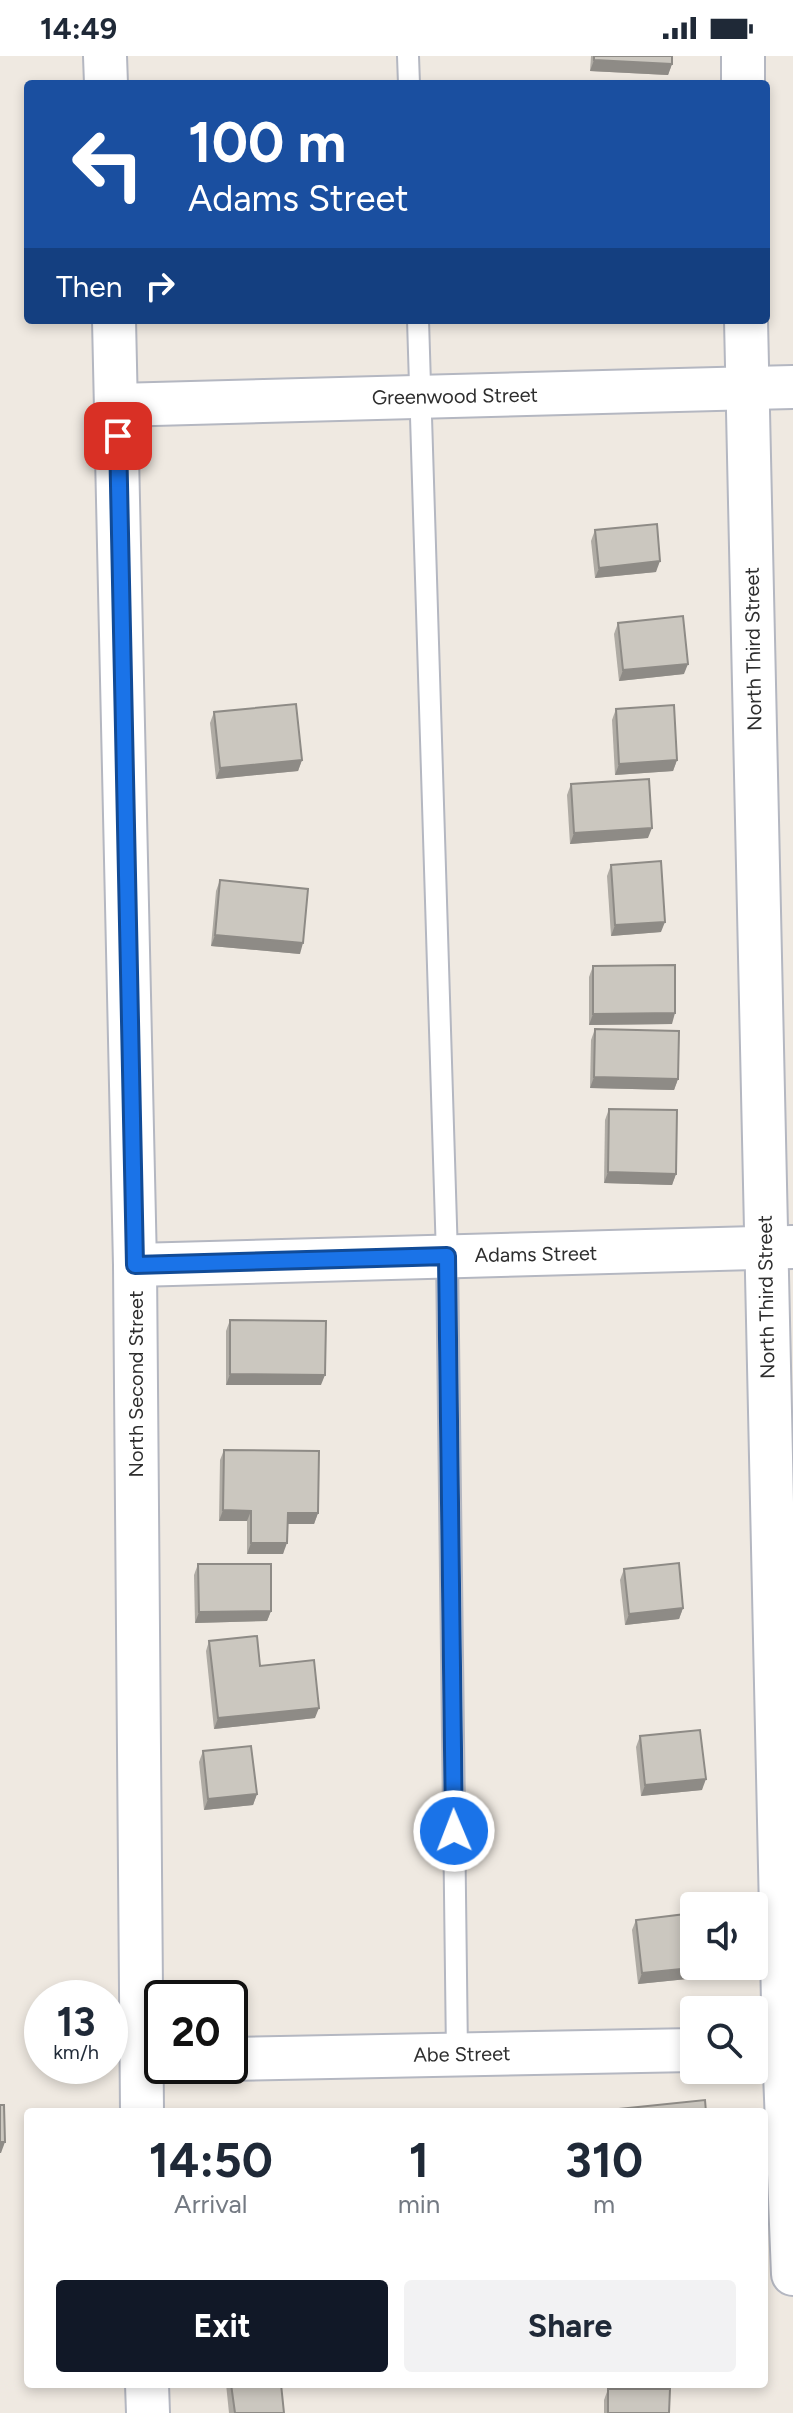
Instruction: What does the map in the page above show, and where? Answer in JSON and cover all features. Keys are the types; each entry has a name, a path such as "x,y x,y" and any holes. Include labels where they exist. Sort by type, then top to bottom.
{"street":[{"path":"105,56 106,80"},
{"path":"743,56 743,80"},
{"name":"North Second Street","path":"114,324 149,1980"},
{"name":"North Third Street","path":"746,324 779,1248 769,2048 793,2274"},
{"name":"Greenwood Street","path":"117,405 793,387"},
{"name":"Adams Street","path":"135,1265 779,1248"},
{"name":"Abe Street","path":"248,2059 680,2050"},
{"name":"North Second Street","path":"143,2108 147,2084"},
{"path":"147,2388 148,2413"}],"lane":[{"path":"408,56 409,80"},
{"path":"418,324 447,1256 457,2054"}],"building":[{"path":"594,56 672,56 672,64 594,60"},
{"path":"657,524 660,561 599,568 595,530"},
{"path":"683,616 688,664 623,670 618,623"},
{"path":"296,704 302,760 220,768 214,712"},
{"path":"674,705 677,760 619,764 616,709"},
{"path":"649,779 652,828 574,833 571,784"},
{"path":"661,861 665,922 615,925 611,865"},
{"path":"220,880 308,889 303,943 215,935"},
{"path":"675,965 675,1013 593,1014 593,966"},
{"path":"595,1029 679,1031 678,1079 594,1077"},
{"path":"609,1109 677,1110 676,1174 608,1172"},
{"path":"230,1320 326,1321 325,1375 230,1374"},
{"path":"224,1450 319,1451 318,1513 288,1513 287,1543 251,1543 251,1511 223,1510"},
{"path":"679,1563 683,1608 629,1614 624,1569"},
{"path":"198,1564 271,1564 271,1611 199,1612"},
{"path":"257,1636 260,1666 314,1660 319,1708 218,1718 209,1641"},
{"path":"700,1730 706,1779 645,1785 640,1736"},
{"path":"251,1746 257,1794 208,1799 203,1751"},
{"path":"680,1915 680,1969 642,1973 636,1920"},
{"path":"705,2100 706,2108 629,2108"},
{"path":"0,2105 4,2105 5,2142 0,2142"},
{"path":"232,2388 281,2388 284,2413 235,2413"},
{"path":"608,2389 670,2389 669,2413 608,2413"}],"route":[{"path":"118,436 135,1265 447,1256 454,1831"}]}
